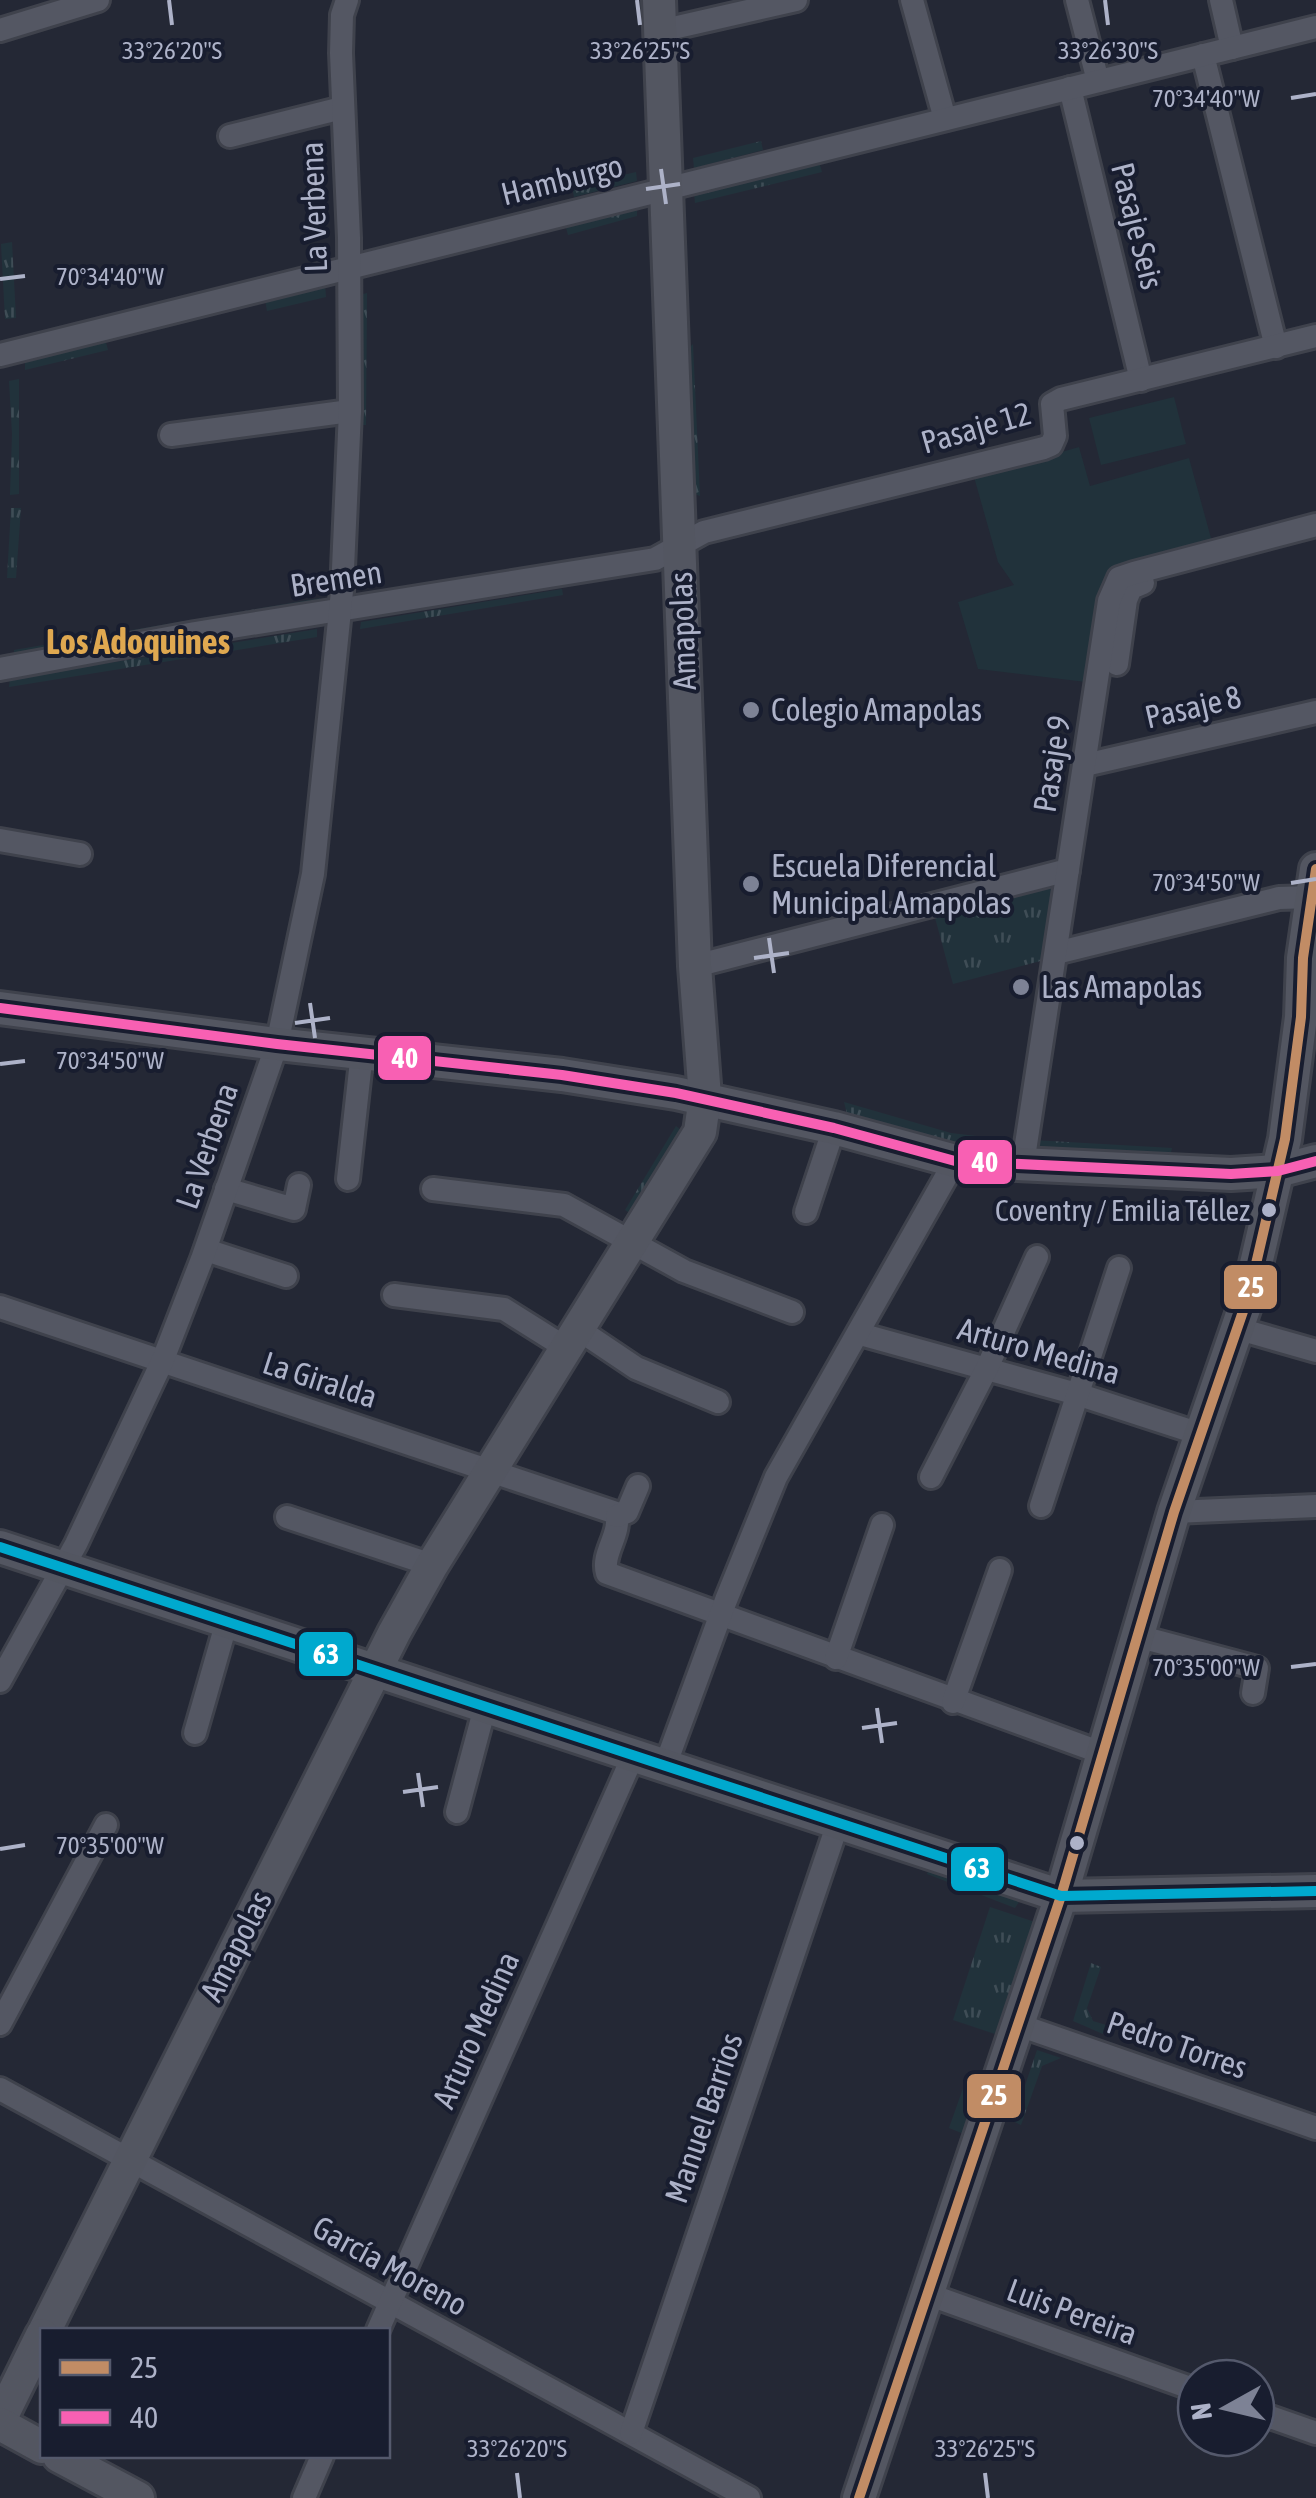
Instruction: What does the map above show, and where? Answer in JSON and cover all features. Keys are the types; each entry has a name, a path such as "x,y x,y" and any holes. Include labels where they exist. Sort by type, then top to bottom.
{"street":[{"path":"0,30 98,0"},
{"name":"La Verbena","path":"0,1681 63,1568 162,1362 206,1250 277,1044 313,874 340,612 350,411 340,40 347,0"},
{"path":"659,16 796,0"},
{"path":"912,0 945,119"},
{"path":"1077,0 1098,81"},
{"path":"1220,0 1232,48"},
{"name":"Amapolas","path":"46,2328 374,1670 432,1565 700,1132 705,1098 695,966 659,16"},
{"name":"Hamburgo","path":"0,356 1316,27"},
{"path":"1203,55 1276,346"},
{"name":"Pasaje Seis","path":"1070,88 1141,380"},
{"path":"230,136 342,108"},
{"name":"Pasaje 12","path":"680,545 704,532 1044,448 1051,445 1055,436 1052,404 1062,399 1316,336"},
{"path":"171,435 350,411"},
{"name":"Pasaje 9","path":"1023,1164 1109,600 1119,578 1316,524"},
{"path":"1117,664 1131,588 1316,538"},
{"name":"Bremen","path":"0,669 195,633 655,560 680,545"},
{"name":"Pasaje 8","path":"1085,765 1316,712"},
{"path":"0,840 80,854"},
{"path":"695,966 1068,870"},
{"path":"1056,954 1279,898 1314,883"},
{"path":"860,2498 1061,1896 1174,1512 1259,1258 1277,1058 1303,958 1314,883"},
{"path":"0,1008 562,1075 705,1098 956,1160 1268,1172 1316,1161"},
{"path":"348,1179 362,1052"},
{"path":"806,1212 834,1128"},
{"path":"665,1766 776,1477 956,1160"},
{"path":"1204,1420 1268,1172"},
{"path":"226,1189 294,1209 300,1185"},
{"path":"433,1188 564,1204 684,1270 792,1312"},
{"path":"206,1250 286,1276"},
{"path":"931,1477 987,1368 1037,1257"},
{"path":"1041,1506 1119,1268"},
{"path":"394,1295 504,1308 718,1402"},
{"name":"La Giralda","path":"0,1307 617,1516"},
{"path":"1238,1329 1316,1351"},
{"name":"Arturo Medina","path":"860,1334 1077,1394 1204,1420"},
{"path":"638,1486 627,1512 617,1516 619,1521 604,1565 607,1574 1102,1753"},
{"path":"1174,1512 1316,1506"},
{"path":"286,1517 432,1565"},
{"path":"836,1658 882,1525"},
{"path":"0,1547 1061,1896 1316,1891"},
{"path":"953,1702 1000,1570"},
{"path":"194,1733 227,1622"},
{"path":"1137,1636 1257,1668 1253,1693"},
{"path":"457,1812 485,1707"},
{"name":"Arturo Medina","path":"379,2328 633,1756"},
{"name":"Manuel Barrios","path":"630,2433 838,1823"},
{"path":"0,2024 106,1825"},
{"name":"Pedro Torres","path":"1016,2024 1316,2128"},
{"name":"García Moreno","path":"0,2089 749,2498"},
{"name":"Luis Pereira","path":"927,2294 1176,2383"},
{"name":"Amapolas","path":"0,2422 40,2341"},
{"path":"1276,2419 1316,2433"},
{"path":"0,2422 40,2446"},
{"path":"62,2458 138,2498"},
{"path":"304,2498 321,2458"}],"green space":[{"path":"761,141 763,150 694,168 693,158"},
{"path":"819,162 822,172 695,203 694,193"},
{"path":"636,172 637,181 574,197 572,187"},
{"path":"637,206 637,216 568,235 565,224"},
{"path":"12,242 16,318 5,319 1,244"},
{"path":"325,284 326,297 267,311 265,299"},
{"path":"367,293 366,425 358,425 360,295"},
{"path":"105,339 108,350 25,370 25,358"},
{"path":"693,344 700,496 692,493 685,352"},
{"path":"19,379 19,494 10,495 9,381"},
{"path":"1174,397 1186,444 1101,465 1089,418"},
{"path":"1079,447 1090,486 1189,458 1214,549 1106,580 1094,683 978,669 958,602 1014,585 998,562 974,477"},
{"path":"11,508 21,508 16,578 7,578"},
{"path":"562,589 563,595 360,629 361,622"},
{"path":"320,598 320,605 14,657 14,650"},
{"path":"317,629 317,637 9,687 10,679"},
{"path":"1060,881 1048,959 953,984 934,914"},
{"path":"844,1102 951,1133 1002,1139 1002,1150 962,1146 905,1132 847,1114"},
{"path":"676,1126 686,1134 635,1217 625,1210"},
{"path":"1033,1140 1172,1148 1170,1157 1034,1153"},
{"path":"930,1866 1021,1899 1015,1908 927,1874"},
{"path":"990,1907 1035,1922 998,2035 953,2020"},
{"path":"1091,1963 1101,1967 1087,2008 1093,2021 1106,2025 1103,2034 1073,2021"},
{"path":"1037,2050 1061,2058 1042,2066 1021,2125 1013,2121"},
{"path":"966,2080 981,2085 964,2134 949,2128"}],"transit line":[{"name":"25","path":"859,2498 1061,1896 1174,1512 1249,1294 1285,1139 1316,869"},
{"name":"40","path":"0,1008 562,1075 676,1093 834,1128 955,1161 1231,1174 1278,1171 1316,1161"},
{"name":"63","path":"0,1547 1061,1896 1316,1891"}],"place":[{"name":"Colegio Amapolas","path":"751,710"},
{"name":"Escuela Diferencial Municipal Amapolas","path":"751,884"},
{"name":"Las Amapolas","path":"1021,987"},
{"name":"Coventry / Emilia Téllez","path":"1269,1210"}],"district":[{"name":"Los Adoquines","path":"138,642"}]}
